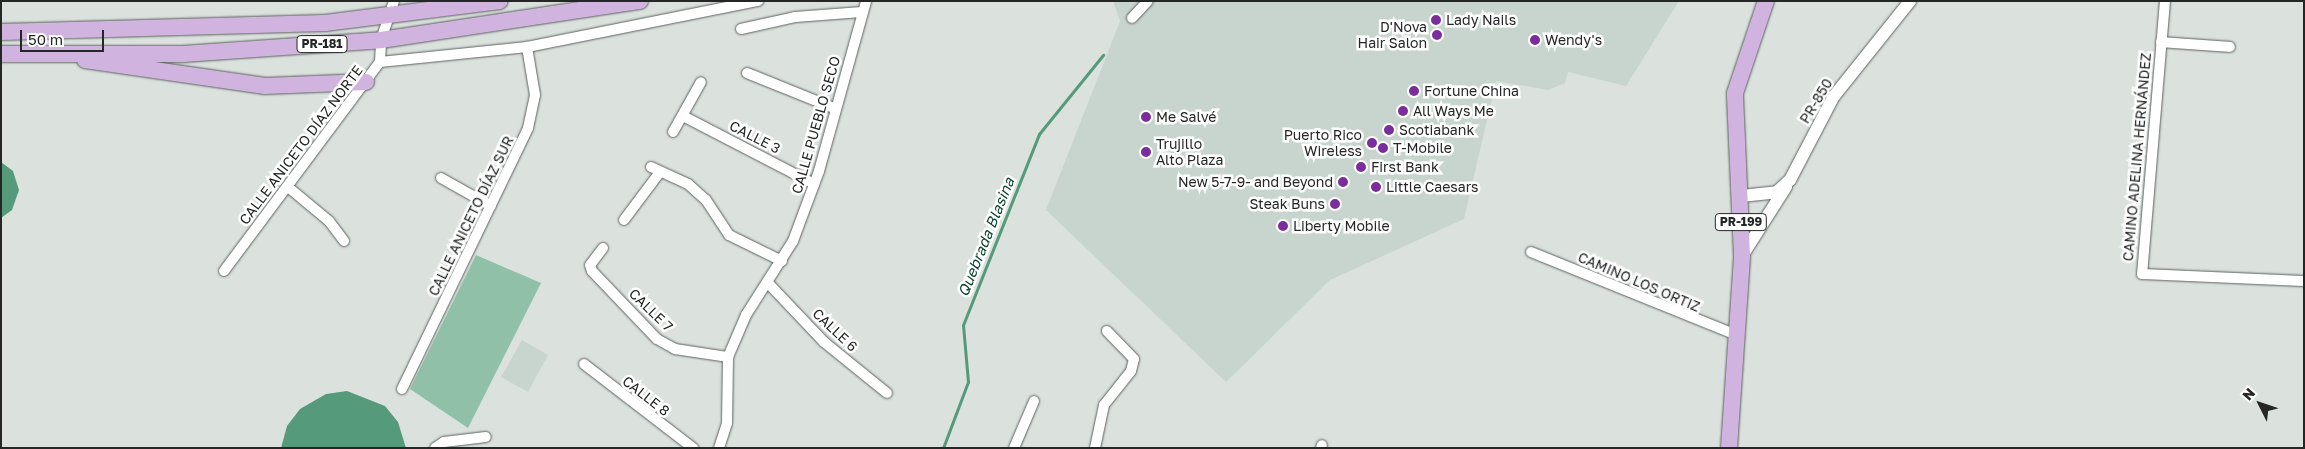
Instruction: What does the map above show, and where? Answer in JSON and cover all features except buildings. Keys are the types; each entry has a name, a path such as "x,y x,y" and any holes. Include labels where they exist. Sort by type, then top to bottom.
{"main road":[{"name":"PR-181","path":"1,32 201,29 392,8 500,1"},
{"name":"PR-181","path":"1,54 183,54 381,40 640,1"},
{"name":"PR-199","path":"1728,448 1742,256 1741,196 1735,93 1766,1"},
{"path":"59,54 184,78 265,86 366,82"}],"street":[{"path":"380,62 527,47 758,1"},
{"name":"CALLE PUEBLO SECO","path":"719,448 727,423 728,357 746,316 782,261 814,184 866,1"},
{"path":"1132,18 1148,1"},
{"name":"PR-850","path":"1742,256 1790,180 1834,96 1910,1"},
{"name":"CAMINO ADELINA HERNÁNDEZ","path":"2165,1 2142,274 2304,281"},
{"name":"CALLE ANICETO DÍAZ NORTE","path":"224,271 380,62 381,40 392,8"},
{"path":"741,29 796,18 862,12"},
{"path":"2161,42 2230,47"},
{"name":"CALLE ANICETO DÍAZ SUR","path":"402,389 492,206 529,120 535,95 527,47"},
{"path":"747,73 836,109"},
{"path":"673,132 701,82"},
{"name":"CALLE 3","path":"683,116 814,184"},
{"path":"624,220 655,170 688,184 706,200 729,235 782,261"},
{"path":"440,178 492,206"},
{"path":"1741,196 1777,192 1790,180"},
{"path":"288,187 329,220 344,241"},
{"name":"CALLE 7","path":"603,248 590,264 592,271 657,339 675,349 728,357"},
{"name":"CAMINO LOS ORTIZ","path":"1531,252 1736,335"},
{"name":"CALLE 6","path":"768,283 824,342 887,392"},
{"path":"1095,448 1104,405 1131,371 1134,359 1107,331"},
{"name":"CALLE 8","path":"584,364 693,448"},
{"path":"1014,448 1034,401"},
{"path":"435,448 444,442 486,437"}],"shaded area":[{"name":"Trujillo Alto Plaza","path":"1113,1 1679,1 1626,86 1568,72 1565,83 1548,90 1496,81 1464,219 1330,280 1226,382 1046,210 1120,21"},
{"path":"1,162 13,171 19,190 12,210 1,218"},
{"path":"476,255 541,283 468,428 410,389"},
{"path":"522,340 548,355 528,392 501,377"},
{"path":"347,391 385,406 398,422 406,448 281,448 287,426 300,409 326,394"}],"waterway":[{"name":"Quebrada Blasina","path":"943,448 968,382 963,325 1039,134 1103,55"}],"place":[{"name":"Lady Nails","path":"1436,20"},
{"name":"D'Nova Hair Salon","path":"1437,35"},
{"name":"Wendy's","path":"1535,40"},
{"name":"Fortune China","path":"1414,91"},
{"name":"All Ways Me","path":"1403,111"},
{"name":"Me Salvé","path":"1146,117"},
{"name":"Scotiabank","path":"1389,130"},
{"name":"Puerto Rico Wireless","path":"1372,143"},
{"name":"T-Mobile","path":"1383,148"},
{"name":"Trujillo Alto Plaza","path":"1146,152"},
{"name":"First Bank","path":"1361,167"},
{"name":"New 5-7-9- and Beyond","path":"1343,182"},
{"name":"Little Caesars","path":"1376,187"},
{"name":"Steak Buns","path":"1335,204"},
{"name":"Liberty Mobile","path":"1283,226"}]}
